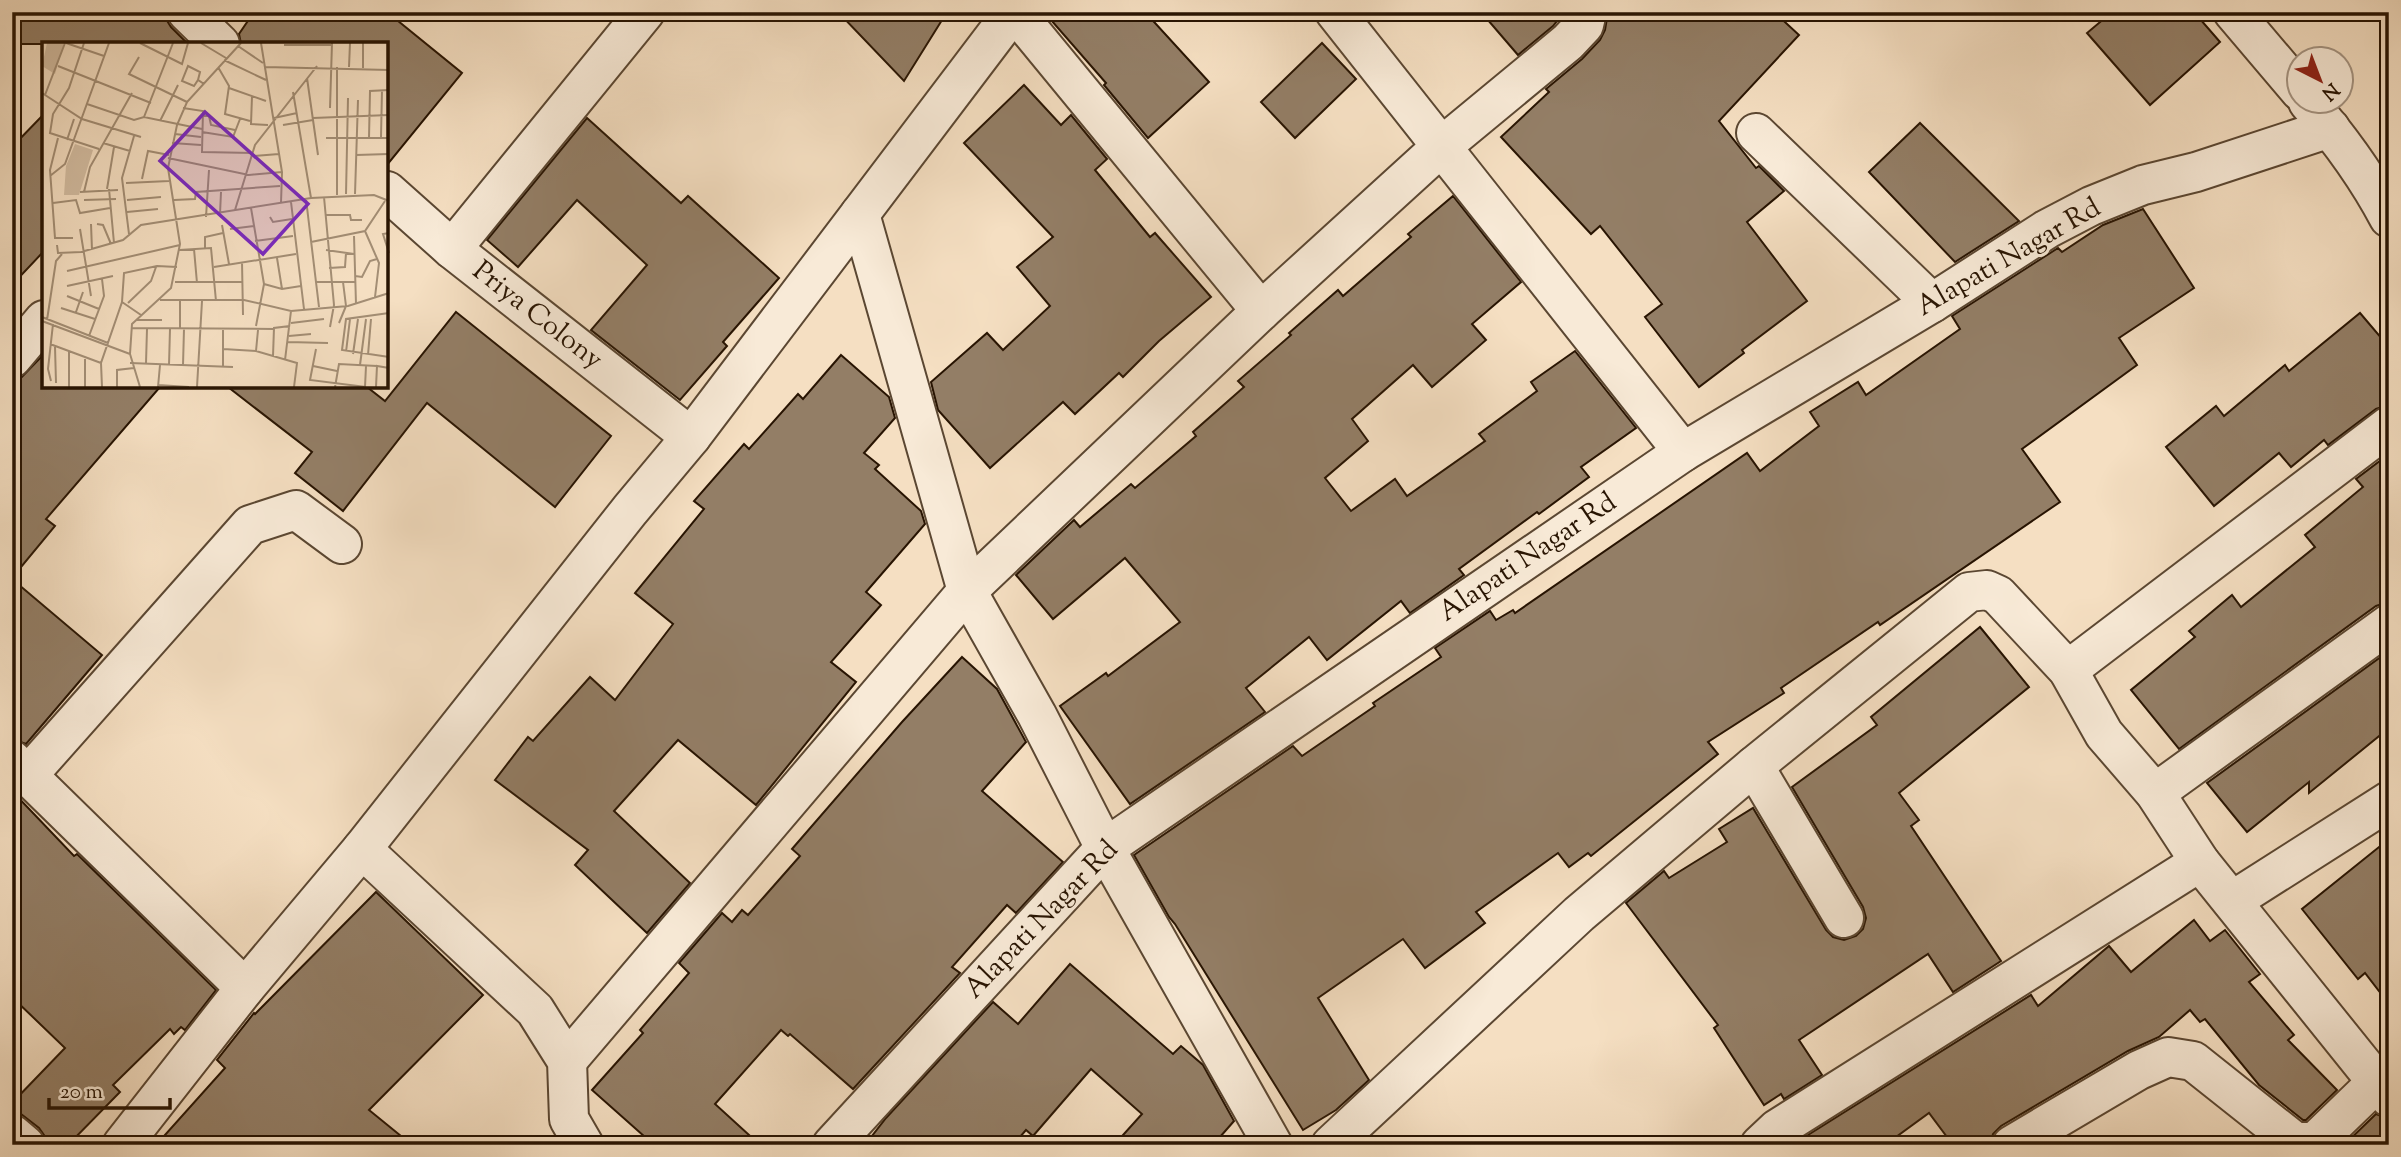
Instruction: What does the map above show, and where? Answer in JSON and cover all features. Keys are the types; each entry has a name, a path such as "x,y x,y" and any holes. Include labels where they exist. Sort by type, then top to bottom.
{"street":[{"path":"187,12 218,42"},
{"path":"452,249 645,12"},
{"path":"122,1145 245,988 362,849 691,438 1014,12 1261,311"},
{"path":"1335,12 1683,452"},
{"path":"568,1061 967,592 1261,311 1441,147 1568,41 1584,25 1587,12"},
{"path":"2241,15 2286,73"},
{"name":"Alapati Nagar Rd","path":"832,1145 1105,848 1683,452 1932,303 2047,229 2091,206 2143,186 2196,172 2317,116"},
{"path":"2320,116 2378,175 2389,219"},
{"path":"1756,133 1932,303"},
{"name":"Priya Colony","path":"388,192 452,249 691,438"},
{"path":"860,214 967,592 1037,715 1105,848 1268,1143"},
{"path":"12,358 42,322"},
{"path":"2067,670 2389,426"},
{"path":"245,988 20,767 250,524 296,510 342,544"},
{"path":"1331,1145 1579,914 1754,766 1969,592 1987,590 1998,595 2067,670 2104,734 2155,793 2200,862 2383,1090 2315,1142 2295,1142 2193,1061 2168,1058 2138,1070 2012,1145"},
{"path":"2155,793 2389,624"},
{"path":"1754,766 1844,918"},
{"path":"2231,901 2389,802"},
{"path":"362,849 535,1010 568,1061 569,1119 584,1145"},
{"path":"1760,1145 1777,1129 2200,862"},
{"path":"12,1134 25,1145"}],"building":[{"path":"12,12 166,12 166,19 171,27 186,42 42,42 12,44"},
{"path":"254,12 387,12 462,73 388,164 388,42 241,42 239,34"},
{"path":"838,12 947,12 904,81"},
{"path":"1044,12 1145,12 1209,82 1148,138 1104,85 1106,83"},
{"path":"1481,12 1564,12 1553,26 1518,55"},
{"path":"1608,12 1774,12 1799,35 1719,121 1756,168 1759,166 1784,191 1747,222 1807,301 1742,350 1744,353 1699,387 1645,317 1662,304 1600,226 1591,234 1501,137 1549,92 1546,89 1600,40"},
{"path":"2112,12 2194,12 2220,42 2150,105 2087,33"},
{"path":"1322,43 1356,79 1295,138 1261,102"},
{"path":"1024,85 1061,125 1071,115 1107,159 1095,170 1150,237 1155,233 1211,297 1159,341 1123,377 1119,373 1075,414 1063,402 990,468 938,410 931,382 987,333 1003,350 1050,306 1017,267 1053,237 964,143"},
{"path":"42,116 42,253 12,285 12,147"},
{"path":"587,118 681,203 688,196 779,278 723,342 727,346 680,400 591,330 647,265 577,200 518,267 487,240"},
{"path":"1920,123 2019,221 1955,262 1869,172"},
{"path":"1453,196 1521,282 1472,324 1486,340 1432,387 1413,365 1352,419 1368,441 1325,478 1351,511 1395,479 1407,496 1485,441 1479,434 1537,391 1531,382 1575,351 1636,428 1581,467 1589,477 1459,569 1464,575 1410,613 1401,601 1327,660 1309,637 1246,688 1265,712 1130,804 1060,706 1106,673 1108,676 1180,622 1125,558 1053,619 1016,575 1074,520 1080,527 1131,484 1135,488 1196,436 1193,432 1244,387 1238,381 1291,335 1289,333 1338,290 1343,296 1411,237 1408,234"},
{"path":"2143,209 2194,288 2119,338 2137,365 2022,449 2060,502 1880,625 1878,622 1781,688 1784,693 1708,742 1718,754 1591,856 1588,853 1569,867 1558,853 1476,912 1485,923 1425,968 1403,939 1318,998 1369,1080 1336,1110 1303,1130 1169,917 1134,855 1293,746 1302,756 1441,657 1435,648 1490,611 1496,620 1513,610 1515,613 1747,453 1760,471 1819,426 1810,412 1858,382 1866,395 1960,329 1952,316 2058,248 2062,252 2103,225"},
{"path":"456,312 611,436 555,507 427,403 343,511 295,473 312,452 229,388 368,388 385,401"},
{"path":"2360,313 2389,347 2389,405 2376,409 2328,445 2324,440 2291,467 2279,453 2214,506 2166,447 2216,406 2224,416 2285,365 2289,371"},
{"path":"841,355 889,397 895,418 864,453 879,465 875,469 921,511 925,524 866,592 881,605 831,662 856,682 756,805 678,740 614,811 690,883 647,933 575,865 588,850 495,780 528,737 533,741 590,677 615,700 673,624 635,593 704,509 694,501 744,444 749,449 798,394 803,399"},
{"path":"42,356 42,388 159,388 46,519 55,526 12,578 12,387"},
{"path":"2389,454 2389,602 2376,606 2179,749 2131,690 2195,637 2189,631 2232,595 2241,607 2315,547 2305,535 2363,487 2356,479"},
{"path":"12,579 102,655 26,744 12,739"},
{"path":"1980,627 2029,687 1899,793 1919,820 1911,826 2001,961 1953,992 1928,954 1799,1040 1822,1075 1784,1099 1781,1094 1764,1105 1714,1028 1718,1025 1626,903 1664,871 1669,878 1727,842 1719,829 1753,808 1826,930 1833,937 1844,940 1856,936 1863,929 1866,918 1863,907 1792,787 1877,725 1871,717"},
{"path":"2389,651 2389,728 2309,793 2309,782 2247,832 2207,783"},
{"path":"962,657 997,689 1026,742 982,791 1063,862 1016,913 1007,905 952,967 960,973 853,1089 790,1034 788,1036 781,1030 715,1104 760,1145 654,1145 592,1090 643,1033 640,1030 689,973 679,963 722,913 732,922 742,910 748,915 800,856 792,849"},
{"path":"12,791 74,856 77,854 216,990 185,1030 181,1027 174,1034 170,1029 113,1085 120,1092 68,1145 51,1145 39,1128 12,1107 12,1103 65,1048 12,997"},
{"path":"2389,839 2389,1004 2365,973 2358,979 2302,909"},
{"path":"376,892 483,995 369,1110 412,1145 156,1145 225,1068 217,1060 254,1013"},
{"path":"2194,920 2210,941 2225,930 2260,974 2249,982 2294,1035 2288,1040 2337,1090 2306,1120 2259,1085 2205,1019 2200,1022 2190,1010 2159,1037 2128,1051 2001,1126 1993,1134 1990,1145 1953,1145 1929,1113 1885,1145 1814,1145 1808,1135 2031,995 2038,1006 2109,946 2131,972"},
{"path":"1070,964 1173,1054 1181,1046 1203,1065 1234,1121 1213,1145 1114,1145 1142,1114 1091,1069 1033,1136 1026,1130 1013,1145 865,1145 886,1118 993,1002 1018,1024"},
{"path":"2376,1114 2389,1119 2389,1145 2344,1145"}]}
